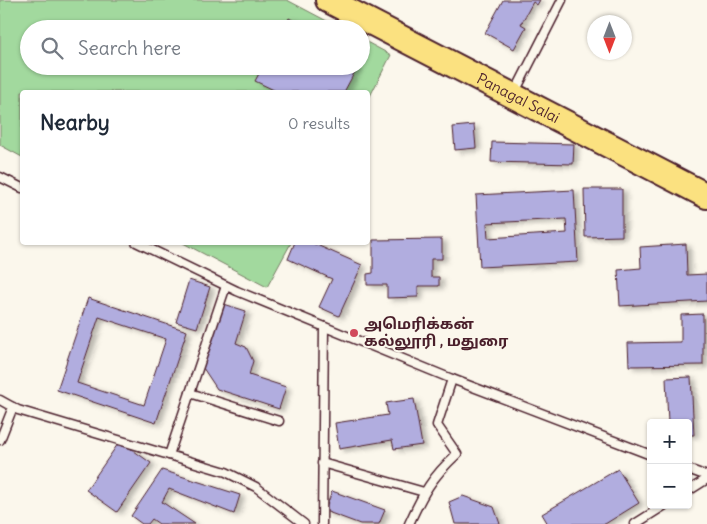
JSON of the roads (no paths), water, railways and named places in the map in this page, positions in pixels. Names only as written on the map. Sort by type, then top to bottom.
[{"type":"main road","name":"Panagal Salai","points":[[328,0],[367,20]]},
{"type":"main road","name":"Panagal Salai","points":[[370,22],[707,196]]},
{"type":"lane","points":[[513,95],[562,0]]},
{"type":"lane","points":[[0,177],[20,187]]},
{"type":"lane","points":[[142,245],[226,286],[324,327],[452,379],[647,453]]},
{"type":"lane","points":[[169,455],[226,286]]},
{"type":"lane","points":[[322,524],[324,327]]},
{"type":"lane","points":[[409,524],[424,492],[438,472],[457,454],[437,425],[452,379]]},
{"type":"lane","points":[[190,393],[279,421]]},
{"type":"lane","points":[[0,400],[18,410],[226,472],[256,487],[304,524]]},
{"type":"lane","points":[[0,440],[12,407]]},
{"type":"lane","points":[[322,463],[424,492]]},
{"type":"lane","points":[[692,471],[707,478]]},
{"type":"lane","points":[[692,488],[707,478]]},
{"type":"lane","points":[[635,524],[659,509]]},
{"type":"place","name":"அமெரிக்கன் கல்லூரி , மதுரை","points":[[354,333]]}]
